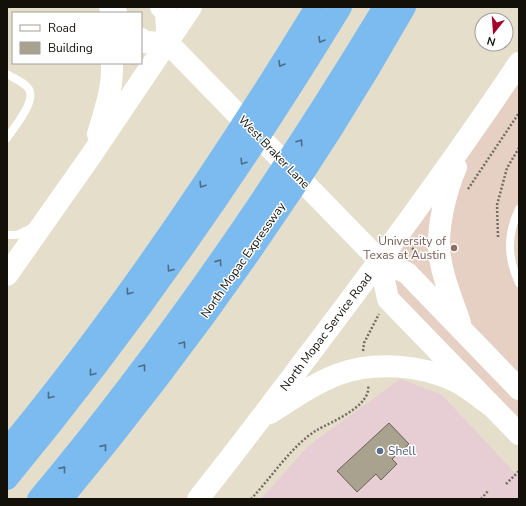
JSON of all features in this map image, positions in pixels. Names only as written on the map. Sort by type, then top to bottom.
[{"type":"highway","points":[[7,450],[81,357],[132,288],[266,88],[316,7]]},
{"type":"highway","points":[[7,478],[93,372],[146,302],[220,198],[300,74],[341,7]]},
{"type":"highway","points":[[38,499],[119,398],[225,254],[322,109],[395,12],[410,7]]},
{"type":"highway","name":"North Mopac Expressway","points":[[62,499],[198,325],[261,235],[328,134],[395,12]]},
{"type":"main road","points":[[161,7],[166,12],[168,43]]},
{"type":"main road","points":[[7,275],[47,220],[191,7]]},
{"type":"main road","points":[[142,40],[144,42],[168,43]]},
{"type":"main road","name":"West Braker Lane","points":[[168,43],[359,240],[380,260],[407,273],[519,389]]},
{"type":"main road","name":"North Mopac Service Road","points":[[198,499],[380,260],[466,143],[519,63]]},
{"type":"main road","points":[[90,157],[107,105],[113,76],[112,64]]},
{"type":"main road","points":[[461,328],[443,274],[439,248],[440,231],[448,184],[466,143]]},
{"type":"main road","points":[[380,260],[388,299],[519,434]]},
{"type":"main road","points":[[259,420],[310,388],[339,374],[365,368],[399,366],[428,371],[456,381],[490,405]]},
{"type":"lane","points":[[7,74],[28,88],[31,96],[30,104],[7,138]]},
{"type":"lane","points":[[519,209],[512,223],[509,252],[519,282]]},
{"type":"lane","points":[[7,235],[17,235],[47,220]]},
{"type":"path","points":[[465,195],[519,113]]},
{"type":"path","points":[[412,248],[420,255]]},
{"type":"path","points":[[363,354],[364,343],[381,309]]},
{"type":"path","points":[[251,499],[304,439],[354,409],[365,399],[368,389],[367,379]]},
{"type":"path","points":[[506,484],[519,471]]},
{"type":"path","points":[[481,499],[488,491]]},
{"type":"shaded area","name":"University of Texas at Austin","points":[[519,63],[519,434],[388,299],[380,261]]},
{"type":"shaded area","points":[[400,379],[442,395],[519,477],[519,499],[261,499],[307,447]]},
{"type":"building","name":"Shell","points":[[389,423],[409,444],[392,459],[397,464],[381,480],[376,474],[357,492],[337,471]]},
{"type":"place","name":"University of Texas at Austin","points":[[454,248]]},
{"type":"place","name":"Shell","points":[[380,451]]}]
